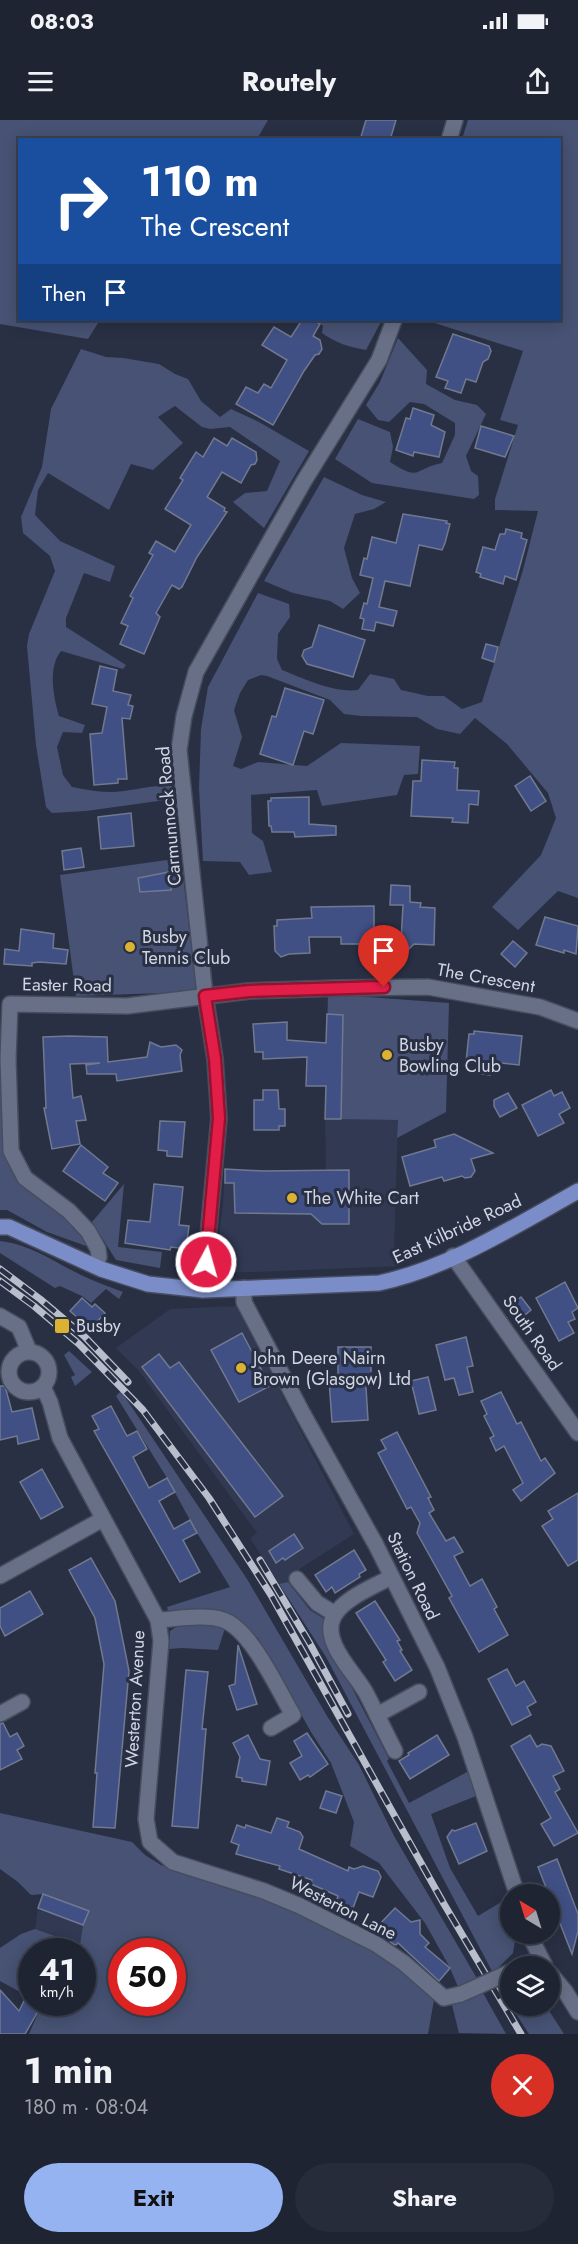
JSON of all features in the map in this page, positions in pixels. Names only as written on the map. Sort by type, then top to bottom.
[{"type":"main road","name":"East Kilbride Road","points":[[0,1227],[9,1227],[95,1266],[148,1284],[203,1290],[379,1283],[402,1278],[453,1257],[578,1191]]},
{"type":"street","points":[[450,138],[455,120]]},
{"type":"street","name":"Carmunnock Road","points":[[203,1290],[219,1118],[215,1059],[205,996],[179,750],[184,716],[196,672],[304,481],[379,360],[394,321]]},
{"type":"street","name":"The Crescent","points":[[205,996],[306,989],[428,987],[540,1007],[578,1020]]},
{"type":"street","name":"Easter Road","points":[[95,1266],[99,1257],[98,1249],[88,1231],[69,1210],[25,1178],[11,1151],[8,1059],[10,1004],[127,1006],[205,996]]},
{"type":"street","name":"South Road","points":[[453,1257],[578,1433]]},
{"type":"street","name":"Station Road","points":[[244,1288],[244,1302],[376,1545],[437,1667],[483,1790],[514,1884]]},
{"type":"street","points":[[0,1316],[19,1327],[29,1351]]},
{"type":"street","points":[[29,1351],[44,1357],[48,1364],[48,1380],[43,1387],[25,1392],[5,1382],[9,1367],[16,1356],[29,1351]]},
{"type":"street","name":"Westerton Avenue","points":[[43,1387],[50,1402],[60,1438],[158,1620],[161,1641],[146,1819],[150,1842]]},
{"type":"street","points":[[0,1576],[103,1519]]},
{"type":"street","points":[[391,1577],[349,1601],[335,1614],[330,1625],[337,1650],[365,1691],[395,1751]]},
{"type":"street","points":[[297,1579],[317,1603],[335,1614]]},
{"type":"street","points":[[158,1620],[211,1618],[224,1620],[236,1627],[262,1658],[293,1715],[271,1728]]},
{"type":"street","points":[[377,1715],[418,1692]]},
{"type":"street","points":[[0,1713],[22,1702]]},
{"type":"street","name":"Westerton Lane","points":[[150,1842],[173,1862],[264,1891],[300,1906],[376,1944],[404,1963],[444,1998],[461,1994],[500,1976]]},
{"type":"street","points":[[565,1991],[578,1982]]},
{"type":"street","points":[[560,1985],[578,2013]]},
{"type":"shaded area","points":[[0,120],[268,120],[258,138],[18,138],[18,321],[99,321],[88,339],[0,324]]},
{"type":"shaded area","points":[[468,120],[578,120],[578,898],[558,891],[518,930],[492,907],[541,855],[556,818],[548,793],[507,744],[475,718],[460,734],[437,729],[417,717],[344,714],[330,700],[267,676],[261,675],[248,680],[234,710],[242,737],[233,766],[241,769],[258,762],[307,766],[341,743],[420,746],[418,774],[404,775],[397,795],[322,806],[317,790],[251,795],[252,833],[263,841],[272,872],[249,875],[240,862],[203,861],[199,788],[201,729],[208,687],[258,593],[289,604],[290,617],[278,634],[277,659],[282,670],[319,684],[348,690],[358,690],[370,674],[394,679],[401,690],[428,696],[444,696],[462,709],[482,702],[523,570],[538,511],[495,510],[495,499],[518,425],[500,420],[523,351],[428,321],[561,321],[561,138],[462,138]]},
{"type":"shaded area","points":[[318,321],[381,321],[366,350],[343,344],[327,336],[322,333],[323,326]]},
{"type":"shaded area","points":[[398,338],[427,370],[426,384],[455,400],[477,405],[486,414],[466,456],[471,471],[478,476],[479,495],[474,499],[372,483],[335,459],[358,419],[390,432],[393,447],[390,462],[400,468],[412,473],[442,463],[455,435],[455,423],[424,404],[410,402],[389,422],[378,420],[366,405],[380,382]]},
{"type":"shaded area","points":[[81,349],[106,357],[159,364],[188,379],[201,401],[220,417],[231,409],[259,422],[309,451],[264,528],[233,502],[245,493],[267,491],[280,461],[230,427],[210,429],[202,427],[175,406],[158,417],[183,443],[153,470],[131,464],[109,510],[48,473],[38,490],[35,515],[60,541],[115,566],[110,582],[84,573],[66,618],[66,627],[126,665],[123,669],[61,651],[53,673],[59,716],[85,725],[82,733],[63,732],[57,747],[63,775],[72,787],[100,792],[172,786],[173,799],[86,811],[52,813],[46,807],[36,745],[27,646],[29,634],[55,571],[50,556],[23,533],[21,517],[42,467],[51,409]]},
{"type":"shaded area","points":[[324,477],[362,495],[386,502],[374,509],[355,514],[344,548],[352,578],[360,593],[343,609],[330,601],[293,593],[264,581]]},
{"type":"shaded area","name":"Busby Tennis Club","points":[[181,858],[196,989],[191,992],[76,996],[60,875]]},
{"type":"shaded area","name":"Busby Bowling Club","points":[[328,994],[449,1003],[446,1112],[397,1138],[398,1120],[325,1119]]},
{"type":"shaded area","points":[[0,1062],[4,1144],[7,1160],[20,1181],[79,1231],[89,1247],[47,1232],[7,1210],[0,1210]]},
{"type":"shaded area","points":[[325,1119],[398,1120],[394,1252],[401,1266],[231,1272],[222,1266],[218,1257],[225,1169],[326,1171]]},
{"type":"shaded area","points":[[124,1184],[118,1247],[162,1252],[160,1268],[116,1260],[92,1222]]},
{"type":"shaded area","points":[[0,1241],[31,1249],[84,1277],[123,1292],[119,1299],[106,1289],[91,1303],[82,1296],[60,1286],[55,1288],[0,1253]]},
{"type":"shaded area","points":[[236,1306],[354,1534],[301,1568],[288,1582],[279,1584],[250,1538],[257,1533],[139,1371],[116,1348],[170,1309]]},
{"type":"shaded area","points":[[69,1351],[92,1372],[75,1386],[71,1377],[75,1375],[64,1355]]},
{"type":"shaded area","points":[[121,1391],[247,1579],[327,1716],[359,1765],[394,1836],[479,1982],[459,1989],[425,1923],[379,1863],[350,1846],[354,1822],[331,1763],[258,1638],[235,1622],[169,1615],[167,1607],[230,1587],[116,1396]]},
{"type":"shaded area","points":[[288,1582],[310,1610],[323,1618],[323,1632],[389,1759],[387,1761],[409,1803],[469,1771],[476,1796],[431,1814],[450,1868],[478,1916],[500,1903],[500,1944],[514,1944],[510,1956],[500,1956],[500,1966],[493,1973],[326,1657],[279,1584]]},
{"type":"shaded area","points":[[181,1624],[212,1625],[225,1628],[218,1650],[169,1649],[170,1631]]},
{"type":"shaded area","points":[[0,1813],[132,1842],[145,1855],[161,1865],[281,1904],[387,1959],[434,2000],[428,2034],[29,2034],[37,2016],[96,2016],[96,1938],[81,1938],[88,1911],[43,1894],[31,1895],[0,1869]]},
{"type":"shaded area","points":[[43,1894],[89,1911],[83,1925],[82,1938],[61,1938],[35,1929]]},
{"type":"shaded area","points":[[35,1929],[60,1938],[18,1938],[18,1991],[0,1981],[0,1948],[21,1934]]},
{"type":"shaded area","points":[[483,1993],[506,2034],[459,2033],[452,2005]]},
{"type":"shaded area","points":[[517,2016],[552,2016],[564,2034],[529,2034]]},
{"type":"building","points":[[366,120],[396,120],[391,138],[361,138]]},
{"type":"building","points":[[301,321],[315,321],[320,324],[313,336],[320,340],[322,349],[304,371],[273,425],[236,404],[246,387],[258,393],[264,384],[271,388],[287,360],[262,345],[274,327],[291,337]]},
{"type":"building","points":[[453,334],[489,346],[491,351],[488,359],[483,362],[476,382],[466,379],[461,393],[445,388],[448,381],[436,377]]},
{"type":"building","points":[[413,408],[434,415],[431,425],[445,432],[439,457],[414,452],[413,456],[396,450],[406,418],[410,419]]},
{"type":"building","points":[[481,426],[514,436],[505,457],[475,448]]},
{"type":"building","points":[[214,438],[227,446],[232,438],[256,452],[257,460],[251,465],[241,483],[222,472],[207,497],[225,508],[224,511],[227,512],[197,557],[182,587],[179,589],[172,585],[156,613],[160,617],[144,654],[120,644],[128,626],[121,623],[133,598],[130,596],[153,555],[149,553],[156,541],[175,552],[191,525],[165,509],[183,480],[180,478],[196,452],[203,457]]},
{"type":"building","points":[[403,514],[447,521],[446,523],[450,524],[445,543],[442,550],[419,545],[410,586],[385,581],[379,607],[397,611],[393,626],[376,622],[374,631],[362,629],[364,619],[360,618],[364,603],[367,604],[373,578],[360,575],[364,558],[367,559],[372,537],[396,543]]},
{"type":"building","points":[[506,529],[522,533],[521,538],[527,540],[516,580],[505,576],[503,584],[480,577],[481,574],[476,572],[483,547],[495,550],[500,534],[505,534]]},
{"type":"building","points":[[319,625],[365,640],[353,677],[307,664],[302,656],[304,650],[312,647]]},
{"type":"building","points":[[486,644],[498,647],[494,662],[482,658]]},
{"type":"building","points":[[100,666],[117,670],[113,691],[131,695],[128,705],[133,706],[130,719],[122,718],[127,779],[118,779],[118,783],[94,785],[90,734],[102,733],[107,707],[92,704]]},
{"type":"building","points":[[285,688],[324,700],[313,734],[304,731],[293,765],[260,754],[272,716],[276,717]]},
{"type":"building","points":[[422,760],[455,762],[454,768],[458,768],[457,790],[479,791],[478,805],[469,804],[468,823],[452,822],[453,818],[411,816],[413,781],[421,781]]},
{"type":"building","points":[[530,776],[546,801],[531,811],[515,786]]},
{"type":"building","points":[[309,797],[309,824],[336,826],[336,835],[295,837],[294,832],[272,832],[269,826],[268,801],[271,801],[271,798]]},
{"type":"building","points":[[131,813],[134,846],[101,849],[98,817]]},
{"type":"building","points":[[81,848],[84,867],[64,870],[62,851]]},
{"type":"building","points":[[169,872],[171,890],[140,892],[138,878]]},
{"type":"building","points":[[391,885],[410,886],[410,902],[421,903],[420,907],[435,908],[434,945],[414,944],[409,949],[401,941],[403,905],[390,905]]},
{"type":"building","points":[[374,906],[374,940],[365,950],[360,944],[341,944],[341,937],[309,937],[310,953],[289,954],[281,957],[275,951],[274,926],[277,926],[277,920],[312,918],[311,907]]},
{"type":"building","points":[[545,917],[578,926],[576,954],[536,945]]},
{"type":"building","points":[[21,929],[54,934],[53,948],[68,950],[66,964],[39,962],[32,963],[32,966],[4,964],[5,949],[19,951]]},
{"type":"building","points":[[513,941],[527,953],[515,967],[501,954]]},
{"type":"building","points":[[327,1014],[343,1015],[341,1119],[325,1119],[326,1086],[306,1086],[307,1057],[263,1059],[263,1052],[255,1052],[253,1024],[287,1022],[287,1040],[326,1043]]},
{"type":"building","points":[[474,1031],[522,1036],[519,1065],[492,1062],[494,1065],[491,1064],[490,1075],[476,1073],[477,1063],[466,1062],[469,1034],[474,1034]]},
{"type":"building","points":[[43,1037],[107,1037],[108,1062],[147,1057],[150,1042],[161,1047],[176,1045],[182,1050],[180,1055],[182,1071],[117,1081],[116,1074],[87,1074],[86,1065],[100,1063],[70,1064],[73,1098],[81,1096],[86,1120],[76,1121],[80,1144],[52,1149],[44,1108],[46,1108]]},
{"type":"building","points":[[263,1090],[278,1090],[279,1109],[285,1109],[285,1126],[279,1126],[279,1130],[254,1130],[254,1100],[263,1100]]},
{"type":"building","points":[[551,1090],[554,1096],[562,1092],[570,1108],[559,1114],[564,1123],[538,1136],[522,1105]]},
{"type":"building","points":[[508,1093],[517,1108],[500,1117],[494,1106],[494,1100]]},
{"type":"building","points":[[160,1121],[185,1122],[182,1157],[167,1156],[167,1151],[158,1150]]},
{"type":"building","points":[[454,1134],[493,1153],[471,1159],[475,1171],[471,1177],[462,1176],[444,1181],[442,1177],[410,1186],[402,1157],[436,1147],[434,1140]]},
{"type":"building","points":[[81,1145],[108,1167],[103,1173],[118,1183],[105,1201],[63,1171]]},
{"type":"building","name":"The White Cart","points":[[225,1169],[349,1170],[349,1224],[322,1224],[311,1214],[235,1213],[234,1183],[225,1183]]},
{"type":"building","points":[[154,1184],[183,1187],[179,1225],[189,1226],[186,1249],[171,1247],[170,1250],[125,1243],[128,1220],[150,1222]]},
{"type":"building","points":[[565,1282],[578,1308],[572,1312],[575,1319],[568,1322],[574,1333],[559,1341],[536,1298]]},
{"type":"building","points":[[521,1297],[531,1310],[518,1321],[508,1307]]},
{"type":"building","points":[[82,1298],[92,1307],[95,1304],[105,1313],[89,1328],[70,1311]]},
{"type":"building","name":"John Deere Nairn Brown (Glasgow) Ltd","points":[[242,1333],[270,1386],[239,1402],[211,1350]]},
{"type":"building","points":[[466,1337],[473,1366],[467,1367],[473,1392],[459,1395],[454,1378],[445,1380],[436,1345]]},
{"type":"building","points":[[338,1347],[371,1347],[371,1387],[366,1387],[368,1420],[332,1422],[329,1380],[338,1380]]},
{"type":"building","points":[[159,1354],[170,1368],[179,1362],[283,1496],[255,1517],[142,1367]]},
{"type":"building","points":[[428,1377],[436,1410],[419,1414],[411,1381]]},
{"type":"building","points":[[0,1386],[5,1386],[12,1412],[32,1408],[39,1439],[18,1444],[17,1436],[0,1440]]},
{"type":"building","points":[[501,1392],[517,1424],[521,1422],[541,1461],[545,1458],[555,1473],[521,1501],[513,1490],[523,1483],[504,1446],[496,1451],[490,1438],[494,1436],[484,1416],[487,1414],[481,1401]]},
{"type":"building","points":[[111,1406],[127,1436],[137,1431],[147,1449],[133,1457],[149,1488],[167,1478],[175,1492],[159,1501],[174,1529],[190,1520],[197,1533],[183,1540],[200,1572],[180,1582],[94,1431],[99,1429],[92,1416]]},
{"type":"building","points":[[397,1432],[431,1497],[428,1498],[434,1510],[429,1513],[446,1541],[454,1537],[463,1552],[454,1556],[470,1586],[482,1579],[497,1607],[494,1609],[508,1635],[479,1652],[449,1598],[452,1596],[417,1533],[420,1523],[411,1507],[407,1509],[378,1453],[386,1449],[381,1440]]},
{"type":"building","points":[[42,1469],[63,1507],[41,1519],[20,1482]]},
{"type":"building","points":[[578,1493],[578,1560],[568,1566],[542,1526],[553,1519],[548,1511]]},
{"type":"building","points":[[294,1534],[303,1548],[276,1563],[269,1551]]},
{"type":"building","points":[[354,1550],[366,1570],[359,1574],[360,1577],[335,1593],[332,1587],[326,1592],[315,1575]]},
{"type":"building","points":[[91,1558],[115,1601],[129,1671],[115,1828],[93,1827],[104,1664],[95,1618],[69,1570]]},
{"type":"building","points":[[30,1591],[43,1614],[5,1636],[0,1626],[0,1608]]},
{"type":"building","points":[[375,1601],[400,1640],[397,1641],[402,1650],[400,1651],[412,1670],[395,1681],[383,1662],[386,1660],[356,1613]]},
{"type":"building","points":[[238,1645],[257,1704],[237,1710],[229,1686],[235,1684]]},
{"type":"building","points":[[507,1669],[516,1686],[524,1681],[536,1702],[527,1707],[531,1715],[512,1725],[488,1679]]},
{"type":"building","points":[[186,1670],[208,1672],[202,1729],[206,1729],[198,1828],[172,1826]]},
{"type":"building","points":[[3,1723],[10,1737],[17,1733],[24,1746],[17,1750],[22,1759],[0,1770],[0,1724]]},
{"type":"building","points":[[307,1733],[328,1764],[310,1777],[308,1775],[300,1780],[290,1763],[302,1756],[294,1741]]},
{"type":"building","points":[[248,1735],[260,1759],[270,1761],[266,1785],[242,1781],[242,1778],[236,1777],[240,1757],[233,1743]]},
{"type":"building","points":[[437,1735],[449,1755],[410,1779],[399,1761]]},
{"type":"building","points":[[530,1735],[537,1747],[542,1744],[551,1746],[564,1771],[553,1776],[560,1789],[555,1792],[578,1833],[554,1846],[541,1824],[551,1818],[511,1746]]},
{"type":"building","points":[[326,1791],[342,1796],[336,1813],[320,1808]]},
{"type":"building","points":[[277,1818],[289,1822],[287,1827],[300,1832],[303,1837],[299,1849],[348,1871],[349,1867],[354,1869],[363,1866],[378,1871],[381,1877],[373,1897],[359,1892],[353,1908],[336,1902],[338,1896],[311,1884],[312,1880],[279,1869],[280,1866],[236,1854],[239,1845],[231,1842],[237,1825],[245,1828],[246,1825],[271,1833]]},
{"type":"building","points":[[476,1823],[487,1851],[459,1864],[447,1837],[452,1830]]},
{"type":"building","points":[[557,1859],[578,1914],[578,1931],[572,1954],[560,1923],[560,1884],[545,1884],[538,1867]]},
{"type":"building","points":[[43,1894],[89,1911],[83,1925],[38,1908]]},
{"type":"building","points":[[395,1908],[411,1922],[420,1920],[420,1934],[429,1943],[425,1947],[450,1968],[439,1981],[398,1943],[393,1944],[376,1928]]},
{"type":"building","points":[[0,1990],[18,2010],[18,2016],[35,2016],[25,2034],[0,2034]]},
{"type":"railway","points":[[0,1269],[84,1336],[128,1382]]},
{"type":"railway","points":[[0,1281],[79,1344],[143,1410],[209,1498],[271,1595],[444,1904],[521,2034]]},
{"type":"railway","points":[[260,1560],[309,1642],[348,1714]]},
{"type":"place","name":"Busby Tennis Club","points":[[130,947]]},
{"type":"place","name":"Busby Bowling Club","points":[[387,1055]]},
{"type":"place","name":"The White Cart","points":[[292,1198]]},
{"type":"place","name":"Busby","points":[[62,1326]]},
{"type":"place","name":"John Deere Nairn Brown (Glasgow) Ltd","points":[[241,1368]]},
{"type":"route","points":[[206,1262],[219,1118],[215,1059],[205,996],[249,991],[384,987]]}]
